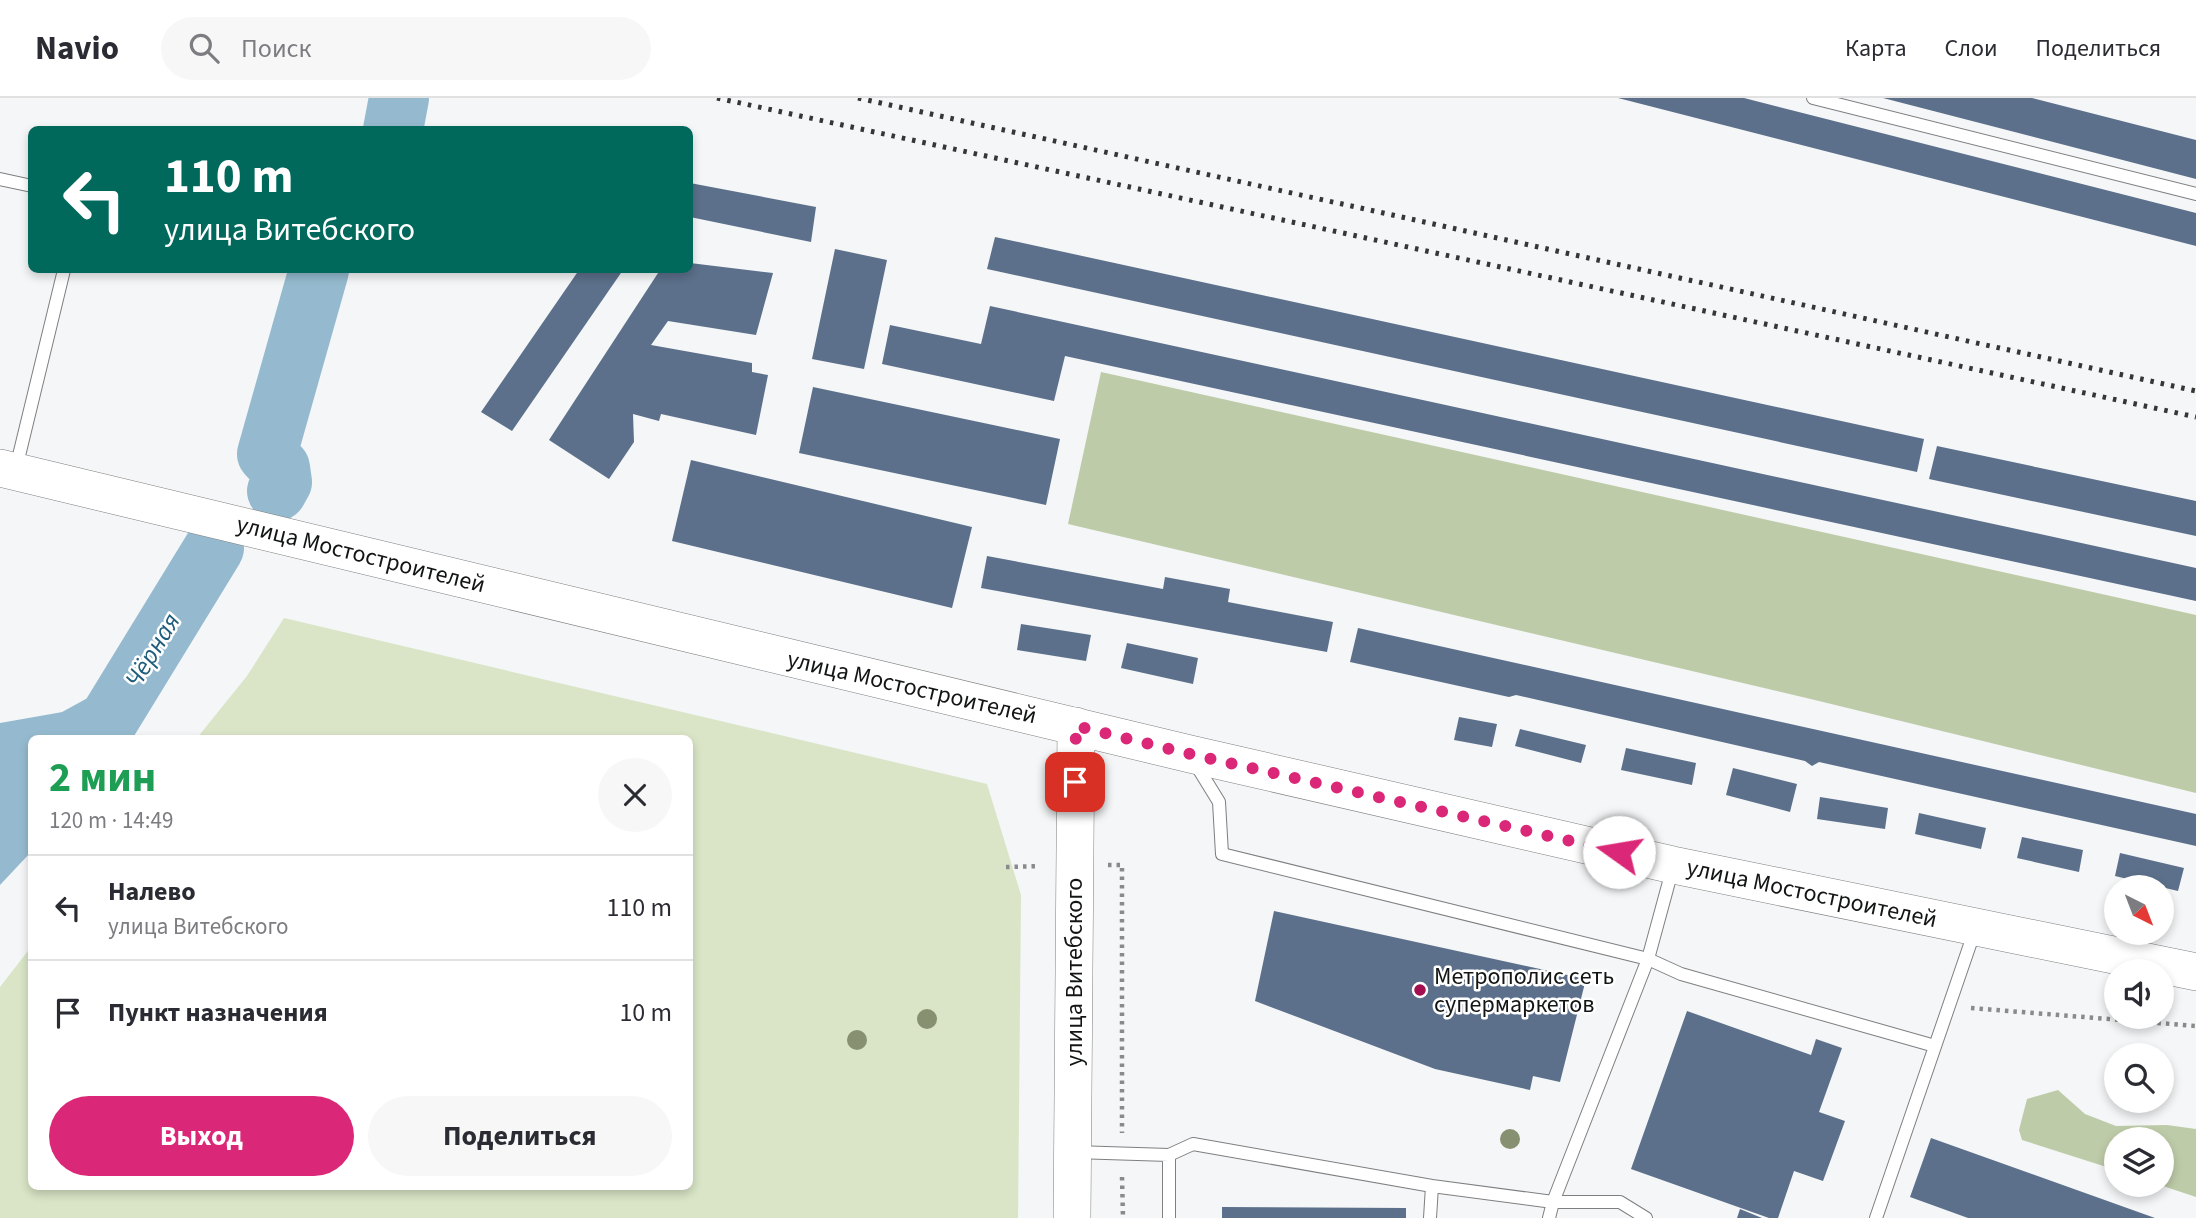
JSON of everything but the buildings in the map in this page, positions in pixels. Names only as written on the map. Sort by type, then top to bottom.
[{"type":"main road","name":"улица Мостостроителей","points":[[8,470],[1190,754],[1673,865],[2196,972]]},
{"type":"main road","name":"улица Витебского","points":[[1072,1218],[1076,726]]},
{"type":"lane","points":[[1813,98],[2196,194]]},
{"type":"lane","points":[[0,179],[28,185]]},
{"type":"lane","points":[[8,470],[63,273]]},
{"type":"lane","points":[[1190,754],[1219,802],[1222,854],[1648,959],[1681,974],[1935,1046]]},
{"type":"lane","points":[[1549,1218],[1648,959],[1673,865]]},
{"type":"lane","points":[[1876,1218],[1976,927]]},
{"type":"lane","points":[[1073,1152],[1169,1155],[1193,1144],[1432,1186],[1553,1202],[1620,1202],[1646,1218]]},
{"type":"lane","points":[[1169,1155],[1169,1218]]},
{"type":"lane","points":[[1430,1218],[1432,1186]]},
{"type":"path","points":[[1122,865],[1123,1218]]},
{"type":"path","points":[[1949,1006],[2196,1026]]},
{"type":"green space","points":[[1101,372],[2196,615],[2196,793],[1068,524]]},
{"type":"green space","points":[[284,618],[987,784],[1021,895],[1018,1218],[0,1218],[0,987],[28,951],[28,1190],[693,1190],[693,735],[199,735],[247,676]]},
{"type":"green space","points":[[2058,1090],[2085,1114],[2116,1126],[2167,1125],[2196,1129],[2196,1197],[2174,1190],[2174,1127],[2104,1127],[2104,1166],[2022,1140],[2019,1130],[2027,1099]]},
{"type":"water","points":[[91,707],[103,735],[28,735],[28,855],[0,885],[0,723]]},
{"type":"waterway","name":"Чёрная","points":[[394,126],[399,98]]},
{"type":"waterway","name":"Чёрная","points":[[277,491],[282,482],[280,468],[267,454],[318,273]]},
{"type":"waterway","name":"Чёрная","points":[[82,735],[108,721],[214,548]]},
{"type":"railway","points":[[717,98],[2196,417]]},
{"type":"railway","points":[[858,98],[2196,391]]},
{"type":"place","name":"Метрополис cеть супермаркетов","points":[[1420,990]]},
{"type":"route","points":[[1075,782],[1076,726],[1619,852]]}]
